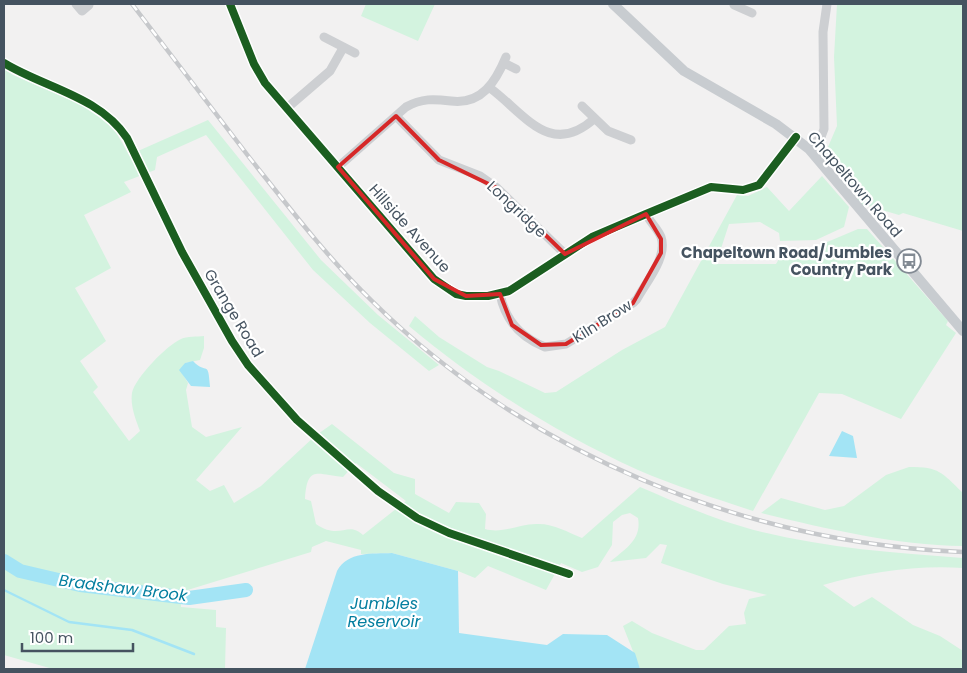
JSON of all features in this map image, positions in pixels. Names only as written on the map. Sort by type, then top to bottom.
[{"type":"main road","name":"Chapeltown Road","points":[[616,5],[684,71],[796,137],[809,149],[963,331]]},
{"type":"street","points":[[76,4],[82,11],[89,5]]},
{"type":"street","name":"Hillside Avenue","points":[[230,4],[260,75],[441,284],[466,296],[500,294],[516,287],[592,237],[712,187],[743,190],[759,185],[796,137]]},
{"type":"street","points":[[809,149],[821,138],[824,129],[823,32],[827,4]]},
{"type":"street","points":[[734,5],[748,9]]},
{"type":"street","points":[[324,37],[355,54]]},
{"type":"street","points":[[287,108],[330,71],[343,48]]},
{"type":"street","points":[[338,167],[406,107],[423,100],[461,101],[475,97],[490,88],[505,60],[516,69]]},
{"type":"street","name":"Grange Road","points":[[4,62],[28,76],[97,108],[117,124],[127,138],[188,263],[232,341],[248,365],[315,436],[378,491],[417,518],[449,533],[569,574]]},
{"type":"street","points":[[490,88],[539,129],[552,135],[577,132],[594,119]]},
{"type":"street","points":[[582,106],[608,132],[631,140]]},
{"type":"street","name":"Longridge","points":[[396,116],[439,160],[480,176],[497,188],[565,254]]},
{"type":"street","name":"Kiln Brow","points":[[500,294],[504,310],[516,329],[545,347],[566,344],[633,304],[637,299],[659,260],[662,246],[658,232],[646,214]]},
{"type":"highlighted area","points":[[396,116],[439,160],[497,188],[565,254],[646,214],[661,239],[661,253],[633,303],[566,344],[541,345],[512,325],[500,294],[466,296],[434,279],[338,167]]},
{"type":"green space","points":[[366,4],[435,4],[418,41],[361,16]]},
{"type":"green space","points":[[837,4],[963,4],[963,231],[903,213],[899,215],[865,205],[862,207],[828,147],[837,126],[834,57]]},
{"type":"green space","points":[[4,69],[13,75],[86,107],[112,125],[129,155],[208,120],[321,260],[378,315],[439,365],[429,371],[370,323],[313,270],[206,135],[157,157],[155,170],[124,182],[131,192],[84,215],[111,268],[75,288],[106,341],[80,361],[98,387],[93,392],[129,441],[140,431],[132,403],[132,393],[139,379],[152,363],[175,342],[186,337],[204,336],[204,348],[200,360],[185,363],[182,373],[188,383],[186,390],[192,427],[206,437],[242,427],[196,480],[210,491],[224,485],[234,503],[261,486],[315,436],[332,424],[394,473],[415,479],[415,494],[449,513],[456,502],[479,503],[486,514],[485,529],[505,530],[530,524],[542,524],[560,528],[582,538],[640,487],[731,523],[787,538],[862,549],[963,558],[963,568],[945,567],[893,570],[823,585],[854,607],[872,597],[913,625],[940,636],[963,651],[963,669],[640,669],[623,626],[632,621],[652,633],[696,650],[704,650],[729,626],[746,624],[744,613],[749,599],[767,595],[723,584],[661,563],[667,545],[660,544],[646,558],[610,562],[627,548],[635,538],[639,526],[638,518],[630,513],[622,515],[613,522],[612,545],[598,567],[582,572],[561,563],[546,590],[488,566],[475,578],[458,571],[392,553],[361,554],[361,550],[326,541],[312,547],[311,552],[181,592],[181,607],[216,610],[216,627],[226,628],[225,669],[53,669],[4,655]],"holes":[[[356,463],[406,501],[363,535],[352,529],[332,531],[316,524],[311,501],[305,499],[306,488],[311,476],[321,474],[343,477]]]},
{"type":"green space","points":[[822,176],[849,207],[844,227],[816,240],[780,241],[779,233],[760,222],[729,224],[716,264],[776,264],[780,257],[780,250],[784,248],[813,248],[858,229],[867,229],[948,321],[946,325],[956,333],[901,419],[842,394],[819,393],[753,511],[652,476],[577,440],[519,406],[462,368],[409,326],[415,316],[439,337],[487,367],[545,393],[556,392],[622,350],[665,327],[737,195],[748,196],[767,187],[789,211]]},
{"type":"green space","points":[[909,467],[927,468],[939,472],[963,493],[963,546],[912,543],[887,539],[761,513],[781,498],[825,510],[844,506],[886,475]]},
{"type":"water","points":[[193,361],[207,370],[210,387],[191,386],[179,370],[185,363]]},
{"type":"water","points":[[842,431],[853,436],[857,458],[829,456]]},
{"type":"water","name":"Jumbles Reservoir","points":[[392,553],[458,571],[459,633],[547,645],[563,634],[607,635],[635,653],[640,669],[305,669],[337,571],[347,560],[354,557]]},
{"type":"waterway","name":"Bradshaw Brook","points":[[4,561],[20,571],[80,585],[189,598],[246,590]]},
{"type":"waterway","points":[[4,590],[69,622],[132,630],[194,654]]},
{"type":"railway","points":[[132,4],[249,157],[338,266],[371,300],[432,355],[498,403],[569,445],[644,480],[721,509],[801,530],[882,545],[963,552]]},
{"type":"cycle path","points":[[230,4],[254,64],[265,83],[434,279],[456,294],[488,296],[509,291],[592,237],[646,214],[711,187],[743,190],[759,185],[796,137]]},
{"type":"cycle path","points":[[4,63],[87,102],[102,112],[127,138],[182,252],[232,341],[248,365],[297,420],[378,491],[417,518],[449,533],[569,574]]},
{"type":"place","name":"Chapeltown Road/Jumbles Country Park","points":[[909,261]]}]
